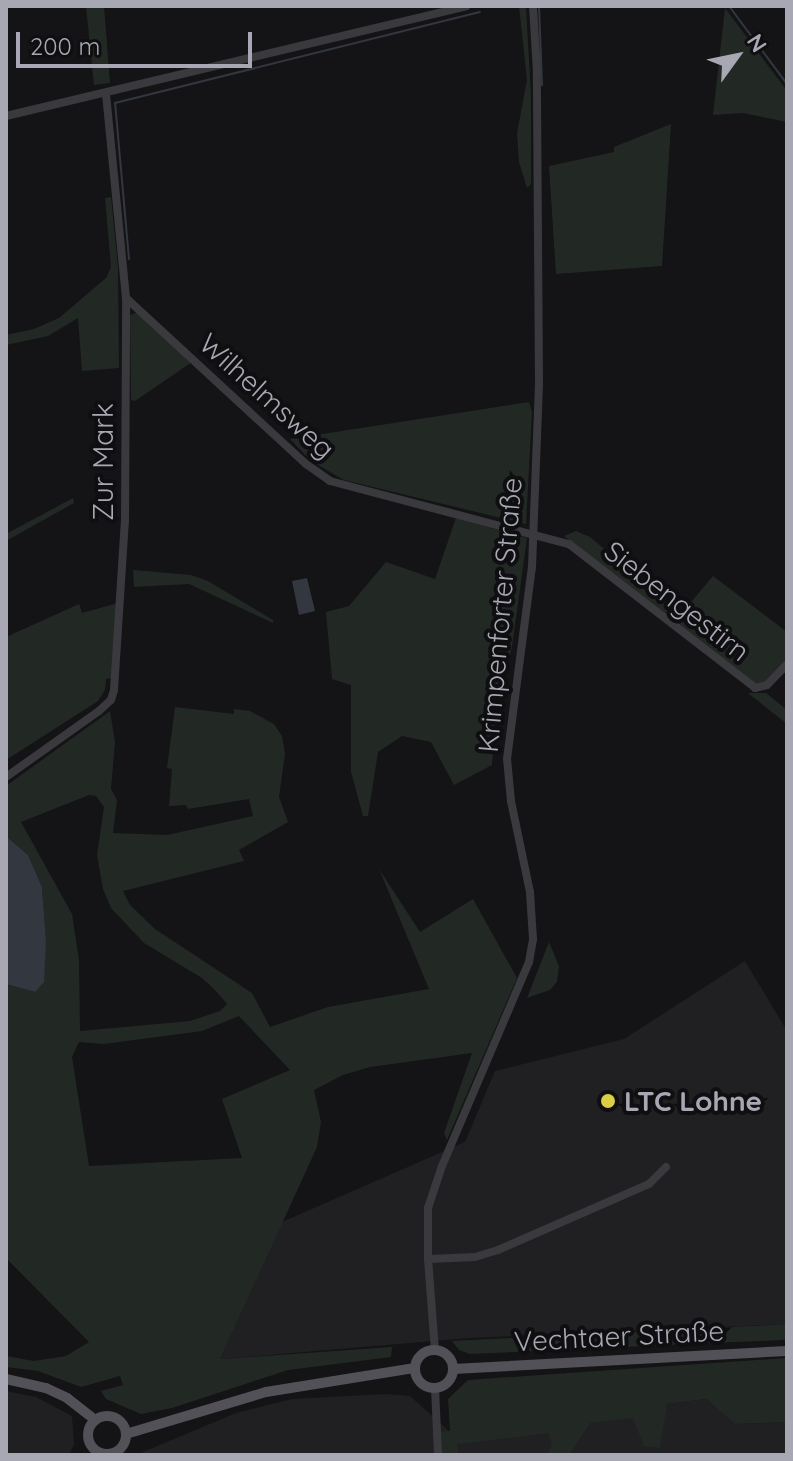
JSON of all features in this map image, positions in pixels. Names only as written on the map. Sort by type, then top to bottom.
[{"type":"main road","points":[[435,1350],[448,1356],[453,1369],[448,1382],[435,1388],[421,1382],[415,1368],[421,1355],[435,1350]]},
{"type":"main road","name":"Vechtaer Straße","points":[[453,1369],[787,1351]]},
{"type":"main road","points":[[126,1434],[266,1392],[415,1368]]},
{"type":"main road","points":[[6,1379],[46,1388],[67,1398],[95,1420],[112,1417],[122,1423],[126,1434],[123,1445],[115,1453],[104,1455],[91,1452],[87,1435],[95,1420]]},
{"type":"street","points":[[6,116],[466,6]]},
{"type":"street","name":"Krimpenforter Straße","points":[[435,1350],[427,1222],[433,1193],[529,962],[533,939],[530,892],[511,801],[507,759],[534,533],[541,287],[533,6]]},
{"type":"street","name":"Zur Mark","points":[[6,777],[106,706],[114,690],[125,549],[126,298],[106,94]]},
{"type":"street","name":"Wilhelmsweg","points":[[126,298],[320,475],[340,484],[534,533]]},
{"type":"street","name":"Siebengestirn","points":[[534,533],[569,544],[746,684],[755,688],[767,685],[787,664]]},
{"type":"street","points":[[428,1259],[475,1257],[498,1250],[649,1184],[666,1167]]},
{"type":"street","points":[[435,1388],[438,1455]]},
{"type":"shaded area","points":[[86,6],[104,6],[110,83],[94,85]]},
{"type":"shaded area","points":[[519,6],[526,7],[531,96],[531,184],[527,188],[519,162],[517,133],[527,80]]},
{"type":"shaded area","points":[[725,8],[787,91],[787,122],[743,113],[713,115]]},
{"type":"shaded area","points":[[671,124],[662,266],[556,274],[549,166],[614,152],[614,147]]},
{"type":"shaded area","points":[[111,197],[118,267],[119,368],[82,371],[78,318],[48,336],[6,345],[6,335],[34,329],[59,318],[106,278],[111,267],[105,198]]},
{"type":"shaded area","points":[[138,312],[192,362],[135,401],[131,400],[130,315]]},
{"type":"shaded area","points":[[529,402],[532,412],[526,524],[344,480],[311,461],[290,439]]},
{"type":"shaded area","points":[[73,498],[74,503],[6,541],[6,534]]},
{"type":"shaded area","points":[[456,518],[527,538],[512,647],[496,707],[492,765],[454,785],[431,742],[402,736],[378,752],[368,816],[363,816],[351,772],[351,685],[332,679],[326,612],[349,606],[386,562],[435,579]]},
{"type":"shaded area","points":[[576,531],[590,537],[681,614],[713,576],[787,632],[787,658],[766,683],[756,685],[564,536]]},
{"type":"shaded area","points":[[133,570],[191,575],[208,581],[273,620],[273,623],[189,584],[134,587]]},
{"type":"shaded area","points":[[307,578],[315,611],[299,615],[292,581]]},
{"type":"shaded area","points":[[118,603],[112,678],[106,679],[105,690],[98,701],[6,760],[6,637],[79,604],[82,613]]},
{"type":"shaded area","points":[[748,693],[766,693],[787,710],[787,724]]},
{"type":"shaded area","points":[[175,707],[234,714],[234,709],[250,711],[274,724],[282,736],[285,754],[279,797],[288,822],[239,850],[244,861],[123,891],[130,905],[155,929],[252,993],[270,1027],[328,1007],[429,989],[379,869],[420,932],[473,899],[517,978],[447,1140],[444,1133],[472,1053],[370,1067],[343,1075],[314,1090],[321,1122],[317,1147],[220,1359],[392,1347],[391,1357],[288,1370],[172,1408],[141,1414],[106,1399],[101,1391],[123,1385],[120,1376],[81,1387],[38,1371],[6,1367],[6,1356],[34,1361],[66,1356],[89,1342],[6,1258],[6,984],[35,992],[46,940],[42,887],[28,855],[6,836],[6,786],[110,711],[115,742],[111,789],[117,800],[113,833],[167,835],[253,816],[249,799],[188,809],[186,805],[169,806],[172,769],[167,768]],"holes":[[[89,795],[96,796],[104,807],[97,855],[103,889],[111,908],[144,943],[202,978],[215,990],[227,1004],[220,1011],[190,1021],[80,1031],[79,960],[72,914],[21,822]],[[239,1016],[290,1070],[222,1099],[242,1158],[89,1166],[72,1057],[79,1042],[104,1044],[202,1031]]]},
{"type":"shaded area","points":[[6,836],[28,855],[42,887],[46,940],[44,982],[35,992],[6,984]]},
{"type":"shaded area","points":[[549,942],[559,966],[557,982],[550,990],[527,998]]},
{"type":"shaded area","points":[[745,961],[787,1031],[787,1324],[469,1338],[220,1359],[282,1222],[465,1142],[495,1071],[624,1039]]},
{"type":"shaded area","points":[[787,1324],[787,1339],[782,1340],[470,1354],[459,1350],[452,1341]]},
{"type":"shaded area","points":[[787,1358],[787,1422],[735,1424],[706,1399],[667,1404],[660,1448],[644,1446],[633,1418],[590,1423],[569,1455],[546,1455],[552,1446],[549,1433],[457,1444],[458,1455],[442,1455],[441,1432],[450,1431],[448,1399],[468,1380]]},
{"type":"shaded area","points":[[6,1391],[36,1397],[72,1416],[74,1444],[69,1455],[6,1455]]},
{"type":"shaded area","points":[[386,1394],[410,1396],[450,1432],[706,1399],[735,1424],[787,1422],[787,1455],[136,1455],[236,1413],[292,1399]]},
{"type":"waterway","points":[[539,6],[542,85]]},
{"type":"waterway","points":[[729,6],[787,84]]},
{"type":"waterway","points":[[129,259],[115,103],[480,12]]},
{"type":"place","name":"LTC Lohne","points":[[608,1101]]}]
